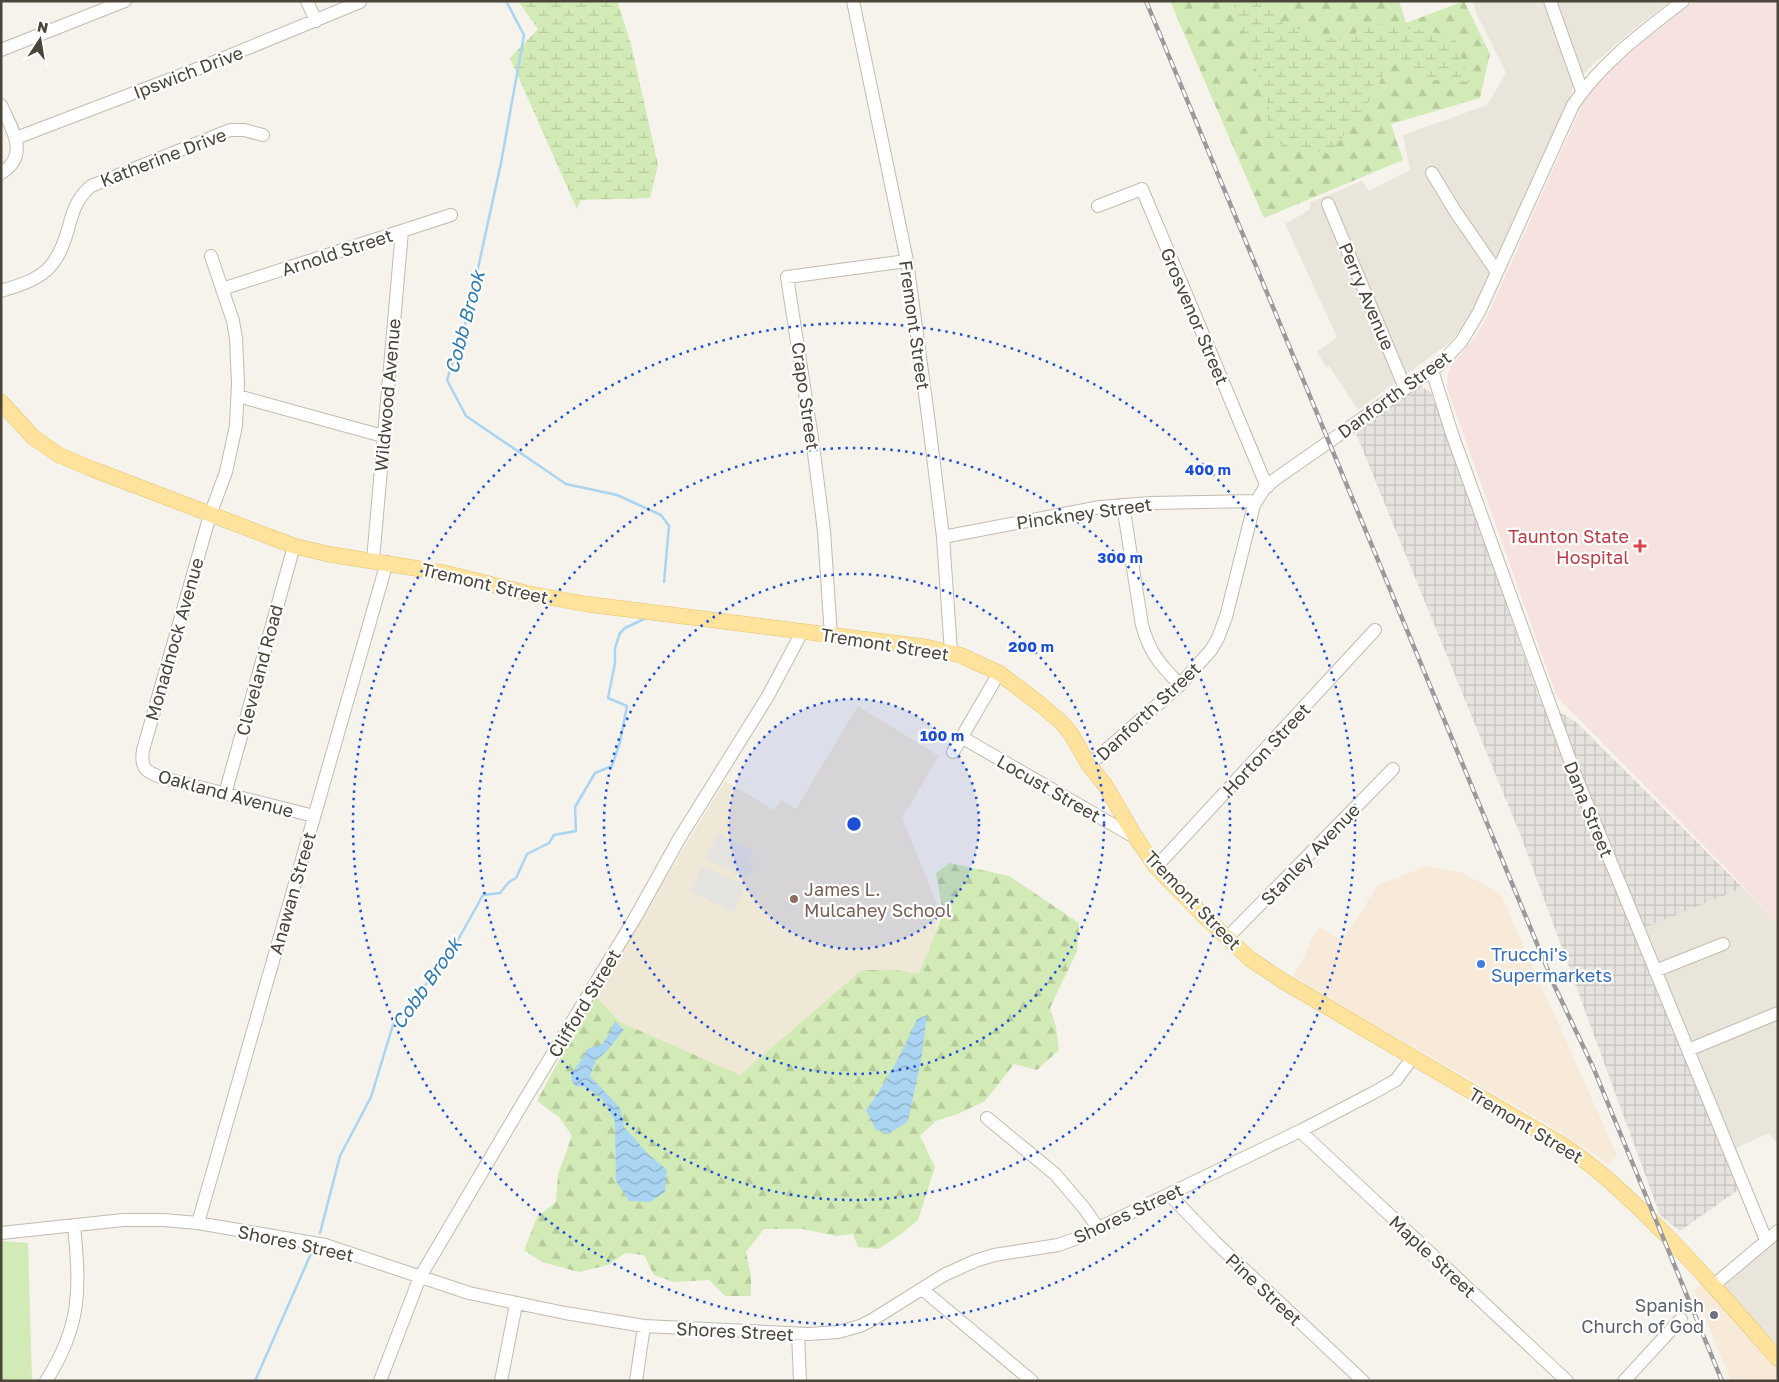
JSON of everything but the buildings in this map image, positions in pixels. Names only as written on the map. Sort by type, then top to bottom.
[{"type":"main road","name":"Tremont Street","points":[[1,402],[27,432],[52,451],[76,463],[294,546],[328,554],[445,573],[526,593],[586,604],[926,647],[951,652],[999,674],[1040,704],[1072,734],[1089,765],[1105,785],[1136,838],[1156,867],[1227,938],[1250,958],[1283,981],[1564,1146],[1592,1165],[1618,1186],[1714,1285],[1778,1359]]},
{"type":"street","points":[[1,50],[125,1]]},
{"type":"street","points":[[307,1],[316,21]]},
{"type":"street","name":"Fremont Street","points":[[852,1],[907,261],[943,536],[951,652]]},
{"type":"street","points":[[1550,1],[1582,90]]},
{"type":"street","name":"Danforth Street","points":[[1089,765],[1180,685],[1206,656],[1221,631],[1249,521],[1256,501],[1266,487],[1432,370],[1461,342],[1479,312],[1565,119],[1582,90],[1608,61],[1683,1]]},
{"type":"street","name":"Ipswich Drive","points":[[16,138],[360,2]]},
{"type":"street","points":[[1,105],[16,138],[18,149],[10,166],[1,173]]},
{"type":"street","name":"Katherine Drive","points":[[1,291],[36,279],[53,264],[61,250],[78,200],[91,186],[230,130],[244,130],[263,135]]},
{"type":"street","points":[[1432,173],[1455,211],[1497,272]]},
{"type":"street","name":"Grosvenor Street","points":[[1098,206],[1142,189],[1266,487]]},
{"type":"street","name":"Perry Avenue","points":[[1328,204],[1405,388]]},
{"type":"street","name":"Arnold Street","points":[[222,288],[451,214]]},
{"type":"street","name":"Wildwood Avenue","points":[[380,561],[383,436],[402,231]]},
{"type":"street","name":"Monadnock Avenue","points":[[142,765],[143,750],[210,515],[226,472],[237,420],[238,396],[235,333],[211,256]]},
{"type":"street","name":"Crapo Street","points":[[831,636],[824,531],[810,420],[787,277],[907,261]]},
{"type":"street","name":"Dana Street","points":[[1432,370],[1452,434],[1576,777],[1766,1240]]},
{"type":"street","points":[[238,396],[383,436]]},
{"type":"street","name":"Pinckney Street","points":[[943,536],[1070,512],[1122,505],[1256,501]]},
{"type":"street","points":[[1122,505],[1142,625],[1146,638],[1156,660],[1180,685]]},
{"type":"street","name":"Cleveland Road","points":[[225,794],[294,546]]},
{"type":"street","name":"Anawan Street","points":[[198,1223],[314,816],[380,561]]},
{"type":"street","name":"Horton Street","points":[[1156,867],[1375,630]]},
{"type":"street","name":"Clifford Street","points":[[380,1381],[420,1278],[635,918],[684,832],[768,696],[802,632]]},
{"type":"street","points":[[953,752],[999,674]]},
{"type":"street","name":"Locust Street","points":[[962,738],[1136,838]]},
{"type":"street","name":"Oakland Avenue","points":[[142,765],[150,773],[163,778],[314,816]]},
{"type":"street","name":"Stanley Avenue","points":[[1227,938],[1393,769]]},
{"type":"street","points":[[1655,972],[1723,944]]},
{"type":"street","points":[[1688,1050],[1778,1013]]},
{"type":"street","name":"Shores Street","points":[[1,1233],[144,1220],[198,1223],[325,1245],[420,1278],[469,1293],[516,1304],[644,1326],[798,1334],[838,1332],[854,1328],[872,1320],[951,1272],[981,1259],[1058,1245],[1078,1238],[1300,1131],[1396,1080],[1413,1058]]},
{"type":"street","points":[[987,1118],[1056,1174],[1098,1228]]},
{"type":"street","name":"Maple Street","points":[[1300,1131],[1566,1381]]},
{"type":"street","name":"Pine Street","points":[[1169,1194],[1215,1242],[1362,1381]]},
{"type":"street","points":[[46,1381],[63,1351],[76,1308],[78,1271],[74,1225]]},
{"type":"street","points":[[1714,1285],[1778,1231]]},
{"type":"street","points":[[922,1289],[1032,1381]]},
{"type":"street","points":[[501,1381],[516,1304]]},
{"type":"street","points":[[1624,1381],[1681,1319]]},
{"type":"street","points":[[636,1381],[644,1326]]},
{"type":"street","points":[[798,1334],[800,1381]]},
{"type":"shaded area","points":[[1473,1],[1670,1],[1636,27],[1589,68],[1574,85],[1566,108],[1491,272],[1467,321],[1452,341],[1358,410],[1329,366],[1326,367],[1317,352],[1337,337],[1285,224],[1309,210],[1311,202],[1362,181],[1369,191],[1410,170],[1403,135],[1487,105],[1506,73],[1476,13]]},
{"type":"shaded area","name":"Taunton State Hospital","points":[[1694,1],[1778,1],[1778,925],[1728,870],[1557,697],[1447,388],[1448,373],[1451,366],[1475,337],[1486,319],[1590,91],[1616,63]]},
{"type":"shaded area","points":[[1420,386],[1431,392],[1540,700],[1576,722],[1743,888],[1634,932],[1738,1190],[1680,1231],[1660,1215],[1522,839],[1355,431]]},
{"type":"shaded area","name":"James L. Mulcahey School","points":[[858,706],[939,756],[902,818],[939,909],[934,943],[918,974],[896,970],[811,1022],[740,1075],[635,1038],[594,995],[725,781],[774,810],[781,800],[796,809]]},
{"type":"shaded area","points":[[718,833],[752,850],[748,860],[755,863],[747,878],[705,859]]},
{"type":"shaded area","points":[[702,866],[745,885],[733,912],[691,892]]},
{"type":"shaded area","points":[[1427,866],[1463,873],[1500,893],[1617,1155],[1608,1165],[1543,1122],[1352,1013],[1293,976],[1311,944],[1309,942],[1320,927],[1342,941],[1378,885]]},
{"type":"shaded area","points":[[1743,888],[1778,925],[1778,1144],[1769,1133],[1723,1154],[1634,932]]},
{"type":"shaded area","points":[[1778,1239],[1778,1346],[1723,1285]]},
{"type":"shaded area","points":[[1703,1284],[1778,1370],[1778,1381],[1731,1381],[1694,1290]]},
{"type":"green space","points":[[518,1],[617,1],[631,44],[658,165],[650,198],[581,200],[577,209],[510,58],[538,29]]},
{"type":"green space","points":[[1170,1],[1399,1],[1406,23],[1464,1],[1490,54],[1480,98],[1391,124],[1403,160],[1264,218]]},
{"type":"green space","points":[[1232,1],[1273,1],[1284,25],[1347,42],[1367,22],[1454,36],[1470,82],[1433,80],[1392,56],[1374,94],[1330,154],[1265,141],[1269,108]]},
{"type":"green space","points":[[950,863],[1009,876],[1079,923],[1077,951],[1050,1008],[1056,1027],[1059,1050],[1037,1070],[1014,1064],[985,1101],[960,1113],[936,1121],[920,1136],[935,1167],[918,1220],[900,1235],[878,1249],[858,1247],[853,1234],[836,1236],[803,1229],[764,1229],[746,1252],[751,1276],[751,1296],[725,1296],[709,1280],[674,1282],[654,1275],[644,1255],[625,1253],[608,1265],[579,1272],[542,1262],[524,1250],[537,1217],[556,1202],[558,1174],[572,1136],[560,1118],[537,1101],[594,995],[620,1022],[740,1075],[862,970],[896,970],[918,974],[943,913],[936,873]]},
{"type":"green space","points":[[1,1241],[28,1243],[32,1381],[1,1381]]},
{"type":"water","points":[[927,1015],[922,1055],[909,1117],[906,1123],[888,1134],[876,1130],[866,1110],[888,1078],[917,1019]]},
{"type":"water","points":[[615,1021],[624,1030],[606,1052],[596,1060],[590,1076],[620,1108],[624,1127],[649,1155],[667,1170],[665,1192],[650,1202],[629,1201],[616,1181],[615,1122],[606,1104],[597,1094],[582,1086],[576,1087],[571,1079],[571,1075],[586,1051],[605,1041]]},
{"type":"waterway","name":"Cobb Brook","points":[[506,1],[524,35],[501,163],[468,314],[447,380],[466,416],[566,484],[617,495],[661,515],[669,526],[664,582]]},
{"type":"waterway","name":"Cobb Brook","points":[[320,1233],[340,1156],[371,1097],[393,1025],[449,956],[483,895],[500,893],[509,882],[516,878],[527,854],[549,843],[554,835],[576,831],[575,807],[595,773],[612,766],[620,742],[627,706],[608,698],[615,663],[615,648],[620,633],[625,628],[644,619]]},
{"type":"waterway","name":"Cobb Brook","points":[[255,1381],[313,1249]]},
{"type":"railway","points":[[1146,1],[1555,987],[1593,1067],[1722,1381]]},
{"type":"place","name":"Taunton State Hospital","points":[[1640,546]]},
{"type":"place","name":"James L. Mulcahey School","points":[[794,899]]},
{"type":"place","name":"Trucchi's Supermarkets","points":[[1481,964]]},
{"type":"place","name":"Spanish Church of God","points":[[1714,1315]]}]
